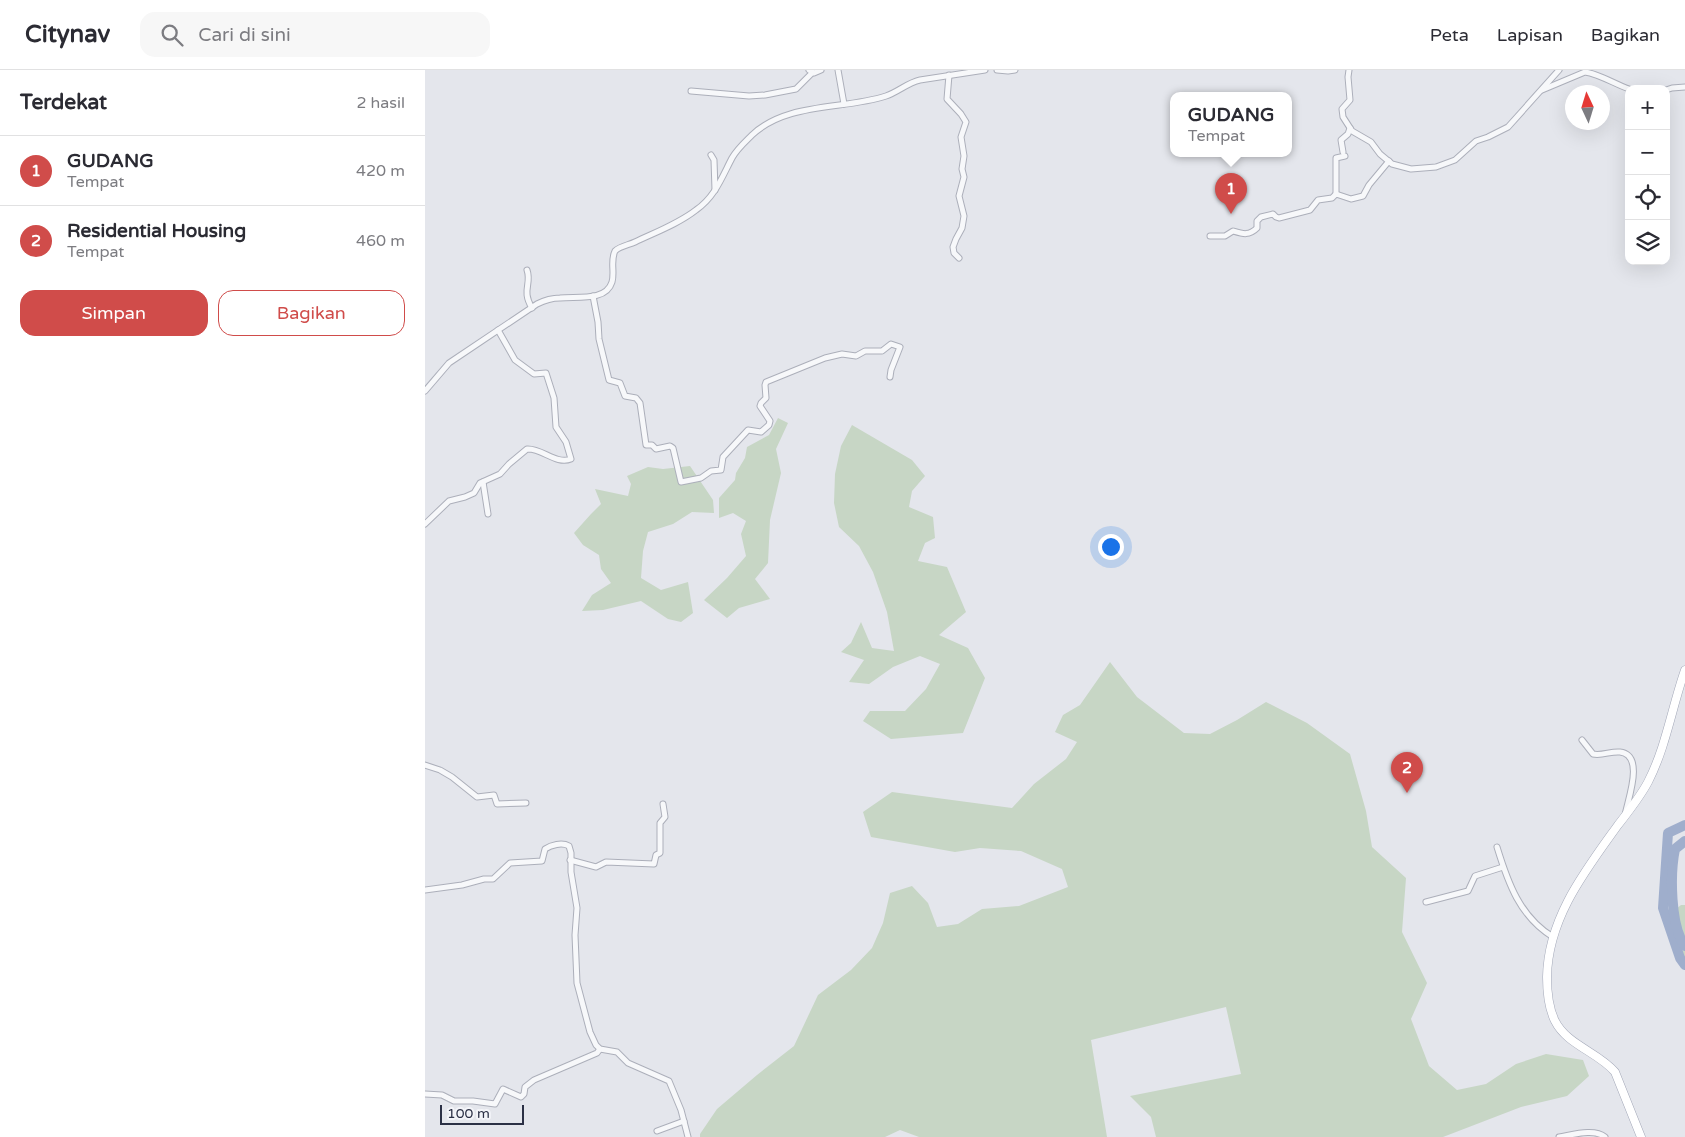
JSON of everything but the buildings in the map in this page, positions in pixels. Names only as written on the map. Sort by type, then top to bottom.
[{"type":"main road","points":[[1641,1137],[1615,1072],[1609,1065],[1566,1036],[1554,1019],[1548,996],[1548,961],[1553,937],[1563,910],[1583,874],[1642,792],[1655,768],[1685,670]]},
{"type":"street","points":[[691,91],[749,96],[765,95],[796,89],[811,71],[815,73],[821,70]]},
{"type":"street","points":[[838,70],[844,104]]},
{"type":"street","points":[[425,391],[449,363],[547,299],[593,296],[608,290],[612,282],[613,256],[617,248],[677,222],[697,210],[709,200],[739,148],[753,133],[766,124],[787,116],[884,97],[913,81],[985,70]]},
{"type":"street","points":[[997,70],[1015,70]]},
{"type":"street","points":[[1349,70],[1349,100],[1342,109],[1343,117],[1350,128],[1355,134],[1371,142],[1380,154],[1396,166],[1418,169],[1435,167],[1455,160],[1476,141],[1508,127],[1559,70]]},
{"type":"street","points":[[1540,90],[1585,72],[1593,73],[1625,87]]},
{"type":"street","points":[[949,75],[947,99],[966,122],[961,137],[964,156],[962,169],[965,175],[959,196],[964,216],[962,228],[953,247],[959,258]]},
{"type":"street","points":[[1670,88],[1685,87]]},
{"type":"street","points":[[1210,236],[1225,236],[1233,231],[1244,235],[1251,233],[1257,228],[1257,221],[1260,217],[1273,214],[1275,218],[1279,218],[1308,211],[1312,209],[1318,200],[1332,198],[1336,194],[1337,158],[1344,154],[1341,140],[1348,134],[1350,128]]},
{"type":"street","points":[[711,155],[714,160],[715,190]]},
{"type":"street","points":[[1336,194],[1351,199],[1363,196],[1389,161]]},
{"type":"street","points":[[527,270],[529,276],[526,294],[532,308]]},
{"type":"street","points":[[593,296],[599,339],[609,380],[620,383],[625,396],[637,399],[640,404],[646,445],[652,445],[656,449],[672,447],[681,482],[701,478],[711,471],[721,470],[722,459],[748,430],[761,432],[769,425],[770,421],[760,406],[766,398],[766,382],[825,358],[842,354],[857,356],[866,351],[883,351],[891,344],[900,347],[891,370],[891,377]]},
{"type":"street","points":[[425,524],[449,501],[474,493],[480,484],[500,474],[527,449],[540,451],[559,460],[571,459],[567,442],[556,428],[554,414],[555,398],[545,373],[535,374],[515,360],[498,330]]},
{"type":"street","points":[[483,482],[488,514]]},
{"type":"street","points":[[1582,740],[1593,754],[1619,752],[1627,753],[1632,758],[1634,767],[1633,778],[1624,818]]},
{"type":"street","points":[[425,765],[452,777],[477,797],[494,795],[497,804],[525,803]]},
{"type":"street","points":[[570,860],[596,867],[607,862],[654,864],[656,855],[660,853],[660,823],[665,817],[663,804]]},
{"type":"street","points":[[425,890],[462,885],[484,878],[493,879],[510,863],[542,861],[545,849],[550,846],[567,844],[571,853],[570,860],[577,908],[575,935],[577,983],[590,1032],[595,1044],[600,1049],[617,1052],[628,1063],[669,1081],[684,1121],[687,1137]]},
{"type":"street","points":[[1497,847],[1516,897],[1527,915],[1542,930],[1553,937]]},
{"type":"street","points":[[1426,902],[1468,891],[1475,876],[1503,867]]},
{"type":"street","points":[[425,1094],[443,1095],[454,1101],[495,1104],[503,1089],[521,1097],[524,1094],[525,1087],[534,1080],[597,1053],[600,1049]]},
{"type":"street","points":[[657,1131],[684,1121]]},
{"type":"street","points":[[1559,1137],[1595,1133],[1605,1137]]},
{"type":"green space","points":[[778,418],[788,423],[776,449],[781,473],[770,520],[768,563],[755,579],[770,599],[739,608],[727,618],[704,600],[746,556],[741,534],[746,521],[733,513],[719,518],[719,498],[735,480],[736,473],[745,458],[747,447],[769,435]]},
{"type":"green space","points":[[852,425],[912,460],[925,476],[912,491],[909,507],[933,517],[935,538],[925,543],[918,561],[947,567],[966,612],[939,635],[968,648],[985,678],[963,733],[891,739],[863,721],[870,711],[905,711],[926,689],[940,664],[920,656],[893,667],[869,684],[849,682],[864,660],[841,652],[851,643],[861,622],[872,648],[894,651],[887,612],[873,572],[859,546],[839,527],[834,503],[835,474],[841,446]]},
{"type":"green space","points":[[690,466],[713,500],[714,513],[692,512],[673,524],[648,532],[643,551],[641,578],[661,590],[688,582],[693,613],[681,622],[668,619],[641,601],[603,610],[582,611],[592,595],[611,583],[601,569],[599,555],[583,545],[574,533],[601,504],[595,489],[628,496],[631,484],[627,476],[648,467],[663,469]]},
{"type":"green space","points":[[1110,662],[1137,697],[1184,733],[1210,734],[1266,702],[1307,723],[1350,754],[1366,811],[1372,847],[1406,878],[1402,932],[1427,983],[1411,1019],[1429,1066],[1457,1090],[1486,1084],[1516,1064],[1546,1054],[1583,1060],[1589,1076],[1567,1096],[1521,1107],[1443,1137],[1156,1137],[1151,1117],[1130,1096],[1241,1074],[1226,1007],[1091,1040],[1107,1137],[919,1137],[900,1130],[885,1137],[700,1137],[700,1134],[717,1109],[794,1046],[818,995],[851,970],[872,948],[883,923],[890,893],[912,886],[928,903],[937,927],[958,924],[982,909],[1019,906],[1068,887],[1062,869],[1021,851],[980,848],[955,852],[871,837],[863,812],[892,792],[1012,808],[1034,784],[1066,759],[1077,742],[1055,732],[1063,715],[1080,705]]},
{"type":"green space","points":[[1681,905],[1685,905],[1685,960],[1671,913]]},
{"type":"waterway","points":[[1685,825],[1668,833],[1663,908],[1680,958],[1685,965]]},
{"type":"waterway","points":[[1685,841],[1675,849],[1672,871],[1676,926],[1685,946]]},
{"type":"place","name":"GUDANG","points":[[1231,214]]},
{"type":"place","name":"Residential Housing","points":[[1407,793]]}]
